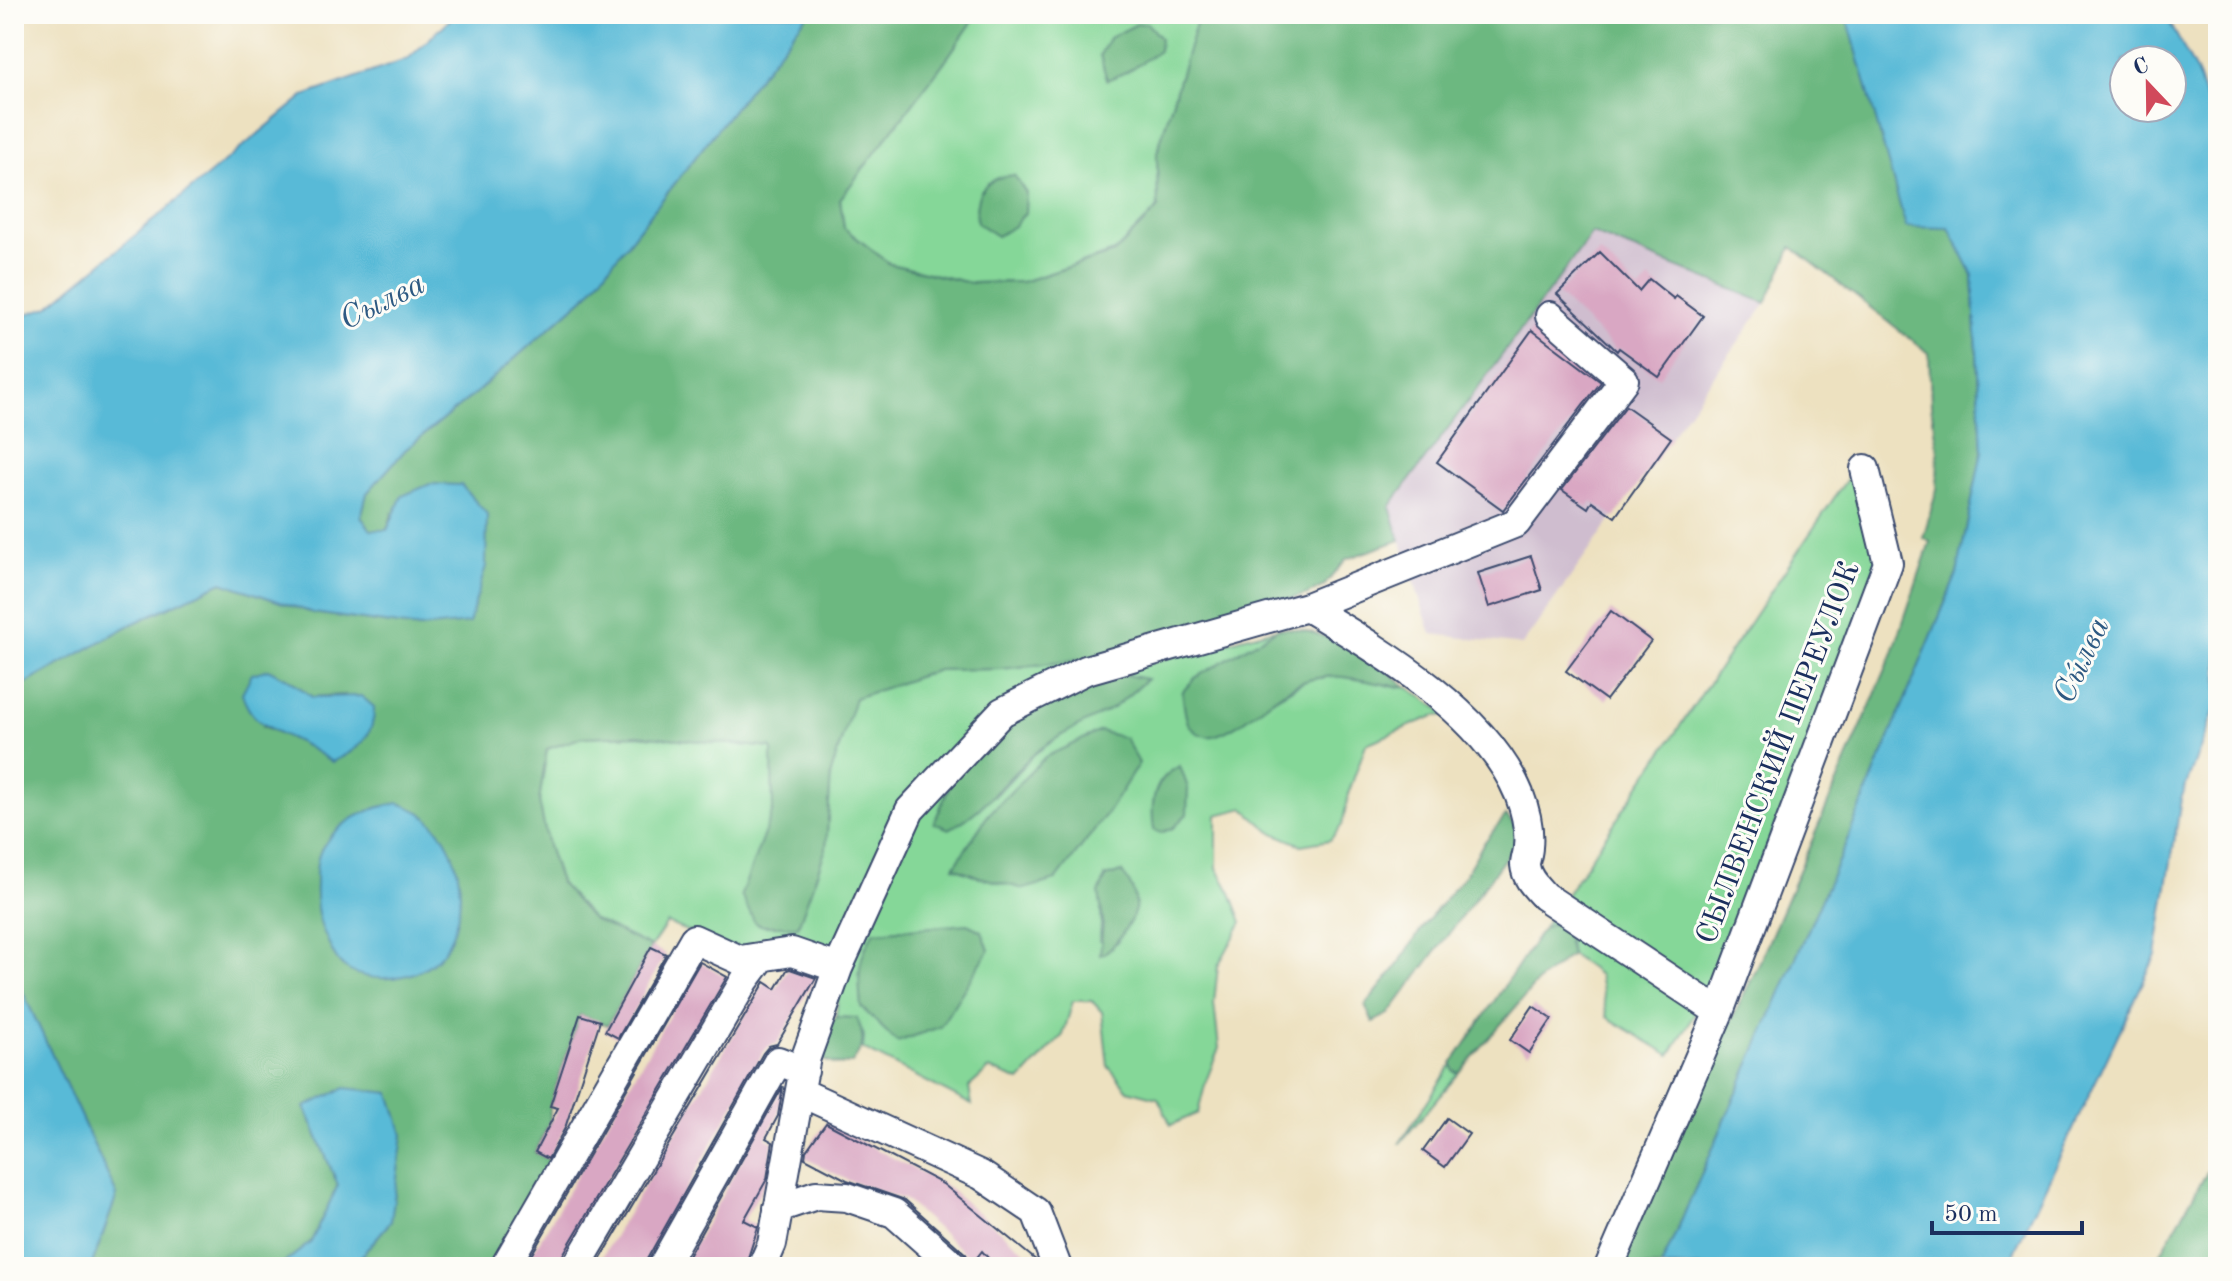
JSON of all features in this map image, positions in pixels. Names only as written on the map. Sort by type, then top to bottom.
[{"type":"street","points":[[762,1267],[772,1244],[806,1057],[838,968],[910,810],[1002,712],[1086,670],[1307,607],[1516,523],[1624,380],[1550,316]]},
{"type":"street","name":"СЫЛВЕНСКИЙ ПЕРЕУЛОК","points":[[1609,1267],[1719,1012],[1888,563],[1865,469]]},
{"type":"street","points":[[1307,607],[1416,675],[1470,725],[1516,787],[1526,812],[1529,834],[1525,865],[1531,882],[1544,896],[1719,1012]]},
{"type":"street","points":[[514,1267],[507,1263],[694,939],[740,960],[792,952],[838,968]]},
{"type":"street","points":[[576,1267],[737,994],[762,957]]},
{"type":"street","points":[[662,1267],[778,1061],[802,1082],[981,1175],[1036,1212],[1057,1267]]},
{"type":"street","points":[[778,1208],[816,1195],[847,1197],[894,1213],[955,1267]]},
{"type":"shaded area","points":[[1592,233],[1766,303],[1522,645],[1431,634],[1390,508]]},
{"type":"green space","points":[[808,14],[987,14],[975,18],[840,199],[844,228],[890,264],[970,283],[1022,282],[1114,253],[1158,208],[1157,153],[1199,14],[1839,14],[1849,24],[1973,275],[1982,452],[1957,574],[1843,851],[1661,1267],[1619,1267],[1666,1154],[1758,966],[1892,655],[1930,542],[1923,538],[1937,489],[1938,449],[1931,406],[1929,353],[1792,247],[1766,303],[1592,233],[1390,507],[1400,540],[1346,559],[1324,586],[1308,594],[1186,627],[1097,658],[1001,669],[938,670],[855,698],[831,773],[826,848],[798,926],[755,923],[741,895],[773,810],[772,748],[637,735],[583,737],[547,749],[539,801],[548,846],[560,883],[592,919],[651,947],[608,1025],[580,1015],[550,1106],[550,1122],[535,1152],[557,1164],[496,1267],[352,1267],[391,1221],[305,1107],[338,1185],[311,1242],[279,1267],[91,1267],[117,1195],[14,973],[14,690],[132,624],[222,582],[313,613],[420,628],[392,514],[387,530],[370,530],[361,517],[367,493],[405,450],[478,391],[587,295]],"holes":[[[290,680],[312,697],[344,695],[294,739],[263,726]],[[420,812],[451,852],[460,901]]]},
{"type":"green space","points":[[987,14],[1199,14],[1157,153],[1158,208],[1114,252],[1022,282],[970,283],[890,264],[844,228],[840,199],[975,18]],"holes":[[[1137,24],[1108,80],[1100,55],[1110,38]]]},
{"type":"green space","points":[[1147,23],[1160,38],[1159,51],[1107,80],[1100,55],[1109,38],[1137,24]]},
{"type":"green space","points":[[1014,175],[1026,193],[1025,213],[1014,226],[997,236],[977,223],[979,195],[995,180]]},
{"type":"green space","points":[[1855,467],[1883,564],[1706,995],[1561,902]]},
{"type":"green space","points":[[1279,628],[1195,678],[1229,729],[1261,706],[1307,680],[1333,676],[1360,677],[1394,687],[1406,686],[1448,715],[1434,716],[1366,744],[1350,789],[1342,825],[1330,840],[1301,845],[1271,832],[1244,808],[1217,815],[1217,868],[1242,922],[1218,966],[1214,1003],[1219,1048],[1198,1113],[1171,1125],[1158,1098],[1128,1090],[1108,1066],[1102,1012],[1092,1001],[1073,1001],[1063,1035],[1020,1081],[989,1069],[969,1087],[972,1105],[863,1049],[864,1036],[857,1019],[836,1017],[842,967],[916,818],[954,775],[995,796],[1033,755],[1070,729],[1114,707],[1146,680],[1126,675],[1138,666]],"holes":[[[1045,757],[1110,809],[1056,880],[998,881],[979,877],[1021,783]],[[1122,872],[1135,909],[1117,943],[1099,941],[1105,877]],[[900,929],[930,929],[857,974]]]},
{"type":"green space","points":[[1279,628],[1313,633],[1347,646],[1406,686],[1347,677],[1322,677],[1284,692],[1225,732],[1209,736],[1195,731],[1187,719],[1182,692],[1195,678]]},
{"type":"green space","points":[[1097,658],[951,749],[830,959],[743,954],[667,923],[651,947],[592,919],[560,883],[548,846],[539,801],[547,749],[583,737],[637,735],[772,748],[773,810],[767,831],[798,926],[826,848],[831,773],[854,698],[938,670],[1001,669]]},
{"type":"green space","points":[[1126,675],[1147,679],[1114,707],[1042,748],[962,822],[949,829],[934,823],[954,775],[1022,711],[1093,682]]},
{"type":"green space","points":[[1100,731],[1125,738],[1139,763],[1110,809],[1056,880],[1024,889],[954,867],[988,815],[1045,757]]},
{"type":"green space","points":[[1180,766],[1188,788],[1187,814],[1173,828],[1161,833],[1154,830],[1155,792],[1164,778]]},
{"type":"green space","points":[[1506,815],[1517,827],[1514,846],[1389,1014],[1373,1022],[1365,1006],[1465,875],[1483,844]]},
{"type":"green space","points":[[1122,872],[1134,894],[1135,909],[1121,935],[1111,948],[1100,955],[1103,921],[1099,893],[1106,877]]},
{"type":"green space","points":[[1554,911],[1697,1010],[1670,1055],[1607,1017],[1599,975],[1571,955],[1569,942],[1553,923],[1542,930]]},
{"type":"green space","points":[[1553,923],[1566,935],[1571,955],[1538,981],[1460,1072],[1454,1071],[1452,1064],[1542,930]]},
{"type":"green space","points":[[967,924],[982,931],[989,950],[940,1027],[897,1042],[861,1007],[860,968],[868,941],[874,932]]},
{"type":"green space","points":[[836,1017],[857,1018],[860,1025],[861,1047],[852,1063],[834,1064],[818,1056],[825,1029]]},
{"type":"green space","points":[[1452,1064],[1454,1071],[1460,1072],[1399,1144]]},
{"type":"green space","points":[[2218,1152],[2218,1267],[2153,1267]]},
{"type":"water","name":"Сылва","points":[[456,14],[808,14],[587,295],[478,391],[405,450],[367,493],[361,517],[371,530],[387,530],[402,496],[430,484],[461,485],[487,514],[486,566],[469,623],[420,628],[313,613],[222,582],[132,624],[14,690],[14,318],[48,307],[304,96],[408,59]]},
{"type":"water","name":"Сы́лва","points":[[1839,14],[2165,14],[2181,44],[2108,44],[2108,124],[2188,124],[2188,56],[2218,133],[2218,701],[2181,799],[2156,955],[2007,1267],[1661,1267],[1843,850],[1957,574],[1982,451],[1973,275],[1949,228],[1906,227],[1849,24]]},
{"type":"water","points":[[268,669],[290,680],[312,697],[361,696],[374,707],[368,734],[350,753],[332,762],[267,727],[249,710],[242,693],[252,674]]},
{"type":"water","points":[[399,803],[421,813],[435,825],[453,855],[460,889],[456,923],[447,947],[425,968],[397,977],[366,976],[351,972],[342,965],[323,931],[316,904],[317,861],[329,838],[346,823],[366,812]]},
{"type":"water","points":[[14,973],[117,1195],[91,1267],[14,1267]]},
{"type":"water","points":[[345,1088],[390,1093],[403,1135],[391,1221],[352,1267],[279,1267],[311,1242],[338,1185],[305,1107]]},
{"type":"building","points":[[1600,252],[1639,291],[1649,279],[1703,316],[1659,377],[1619,348],[1617,351],[1557,294]]},
{"type":"building","points":[[1532,330],[1601,382],[1503,510],[1437,462]]},
{"type":"building","points":[[1626,406],[1671,438],[1615,517],[1592,501],[1588,508],[1562,490]]},
{"type":"building","points":[[1531,556],[1542,590],[1489,607],[1478,573]]},
{"type":"building","points":[[1611,611],[1651,641],[1606,700],[1566,671]]},
{"type":"building","points":[[651,947],[666,954],[618,1038],[605,1031]]},
{"type":"building","points":[[700,962],[727,977],[561,1258],[559,1267],[534,1267],[529,1259]]},
{"type":"building","points":[[790,969],[816,978],[777,1044],[769,1046],[763,1053],[645,1267],[596,1267],[765,982],[776,989]]},
{"type":"building","points":[[1533,1006],[1552,1019],[1529,1053],[1510,1040]]},
{"type":"building","points":[[580,1015],[600,1021],[565,1128],[548,1159],[535,1152],[558,1108],[550,1106]]},
{"type":"building","points":[[783,1086],[778,1116],[766,1138],[773,1142],[767,1179],[744,1220],[758,1227],[745,1267],[682,1267]]},
{"type":"building","points":[[1447,1118],[1469,1134],[1445,1167],[1423,1151]]},
{"type":"building","points":[[826,1123],[943,1184],[1037,1261],[1039,1267],[996,1267],[982,1251],[971,1265],[966,1254],[905,1200],[847,1180],[805,1158],[806,1151]]}]
